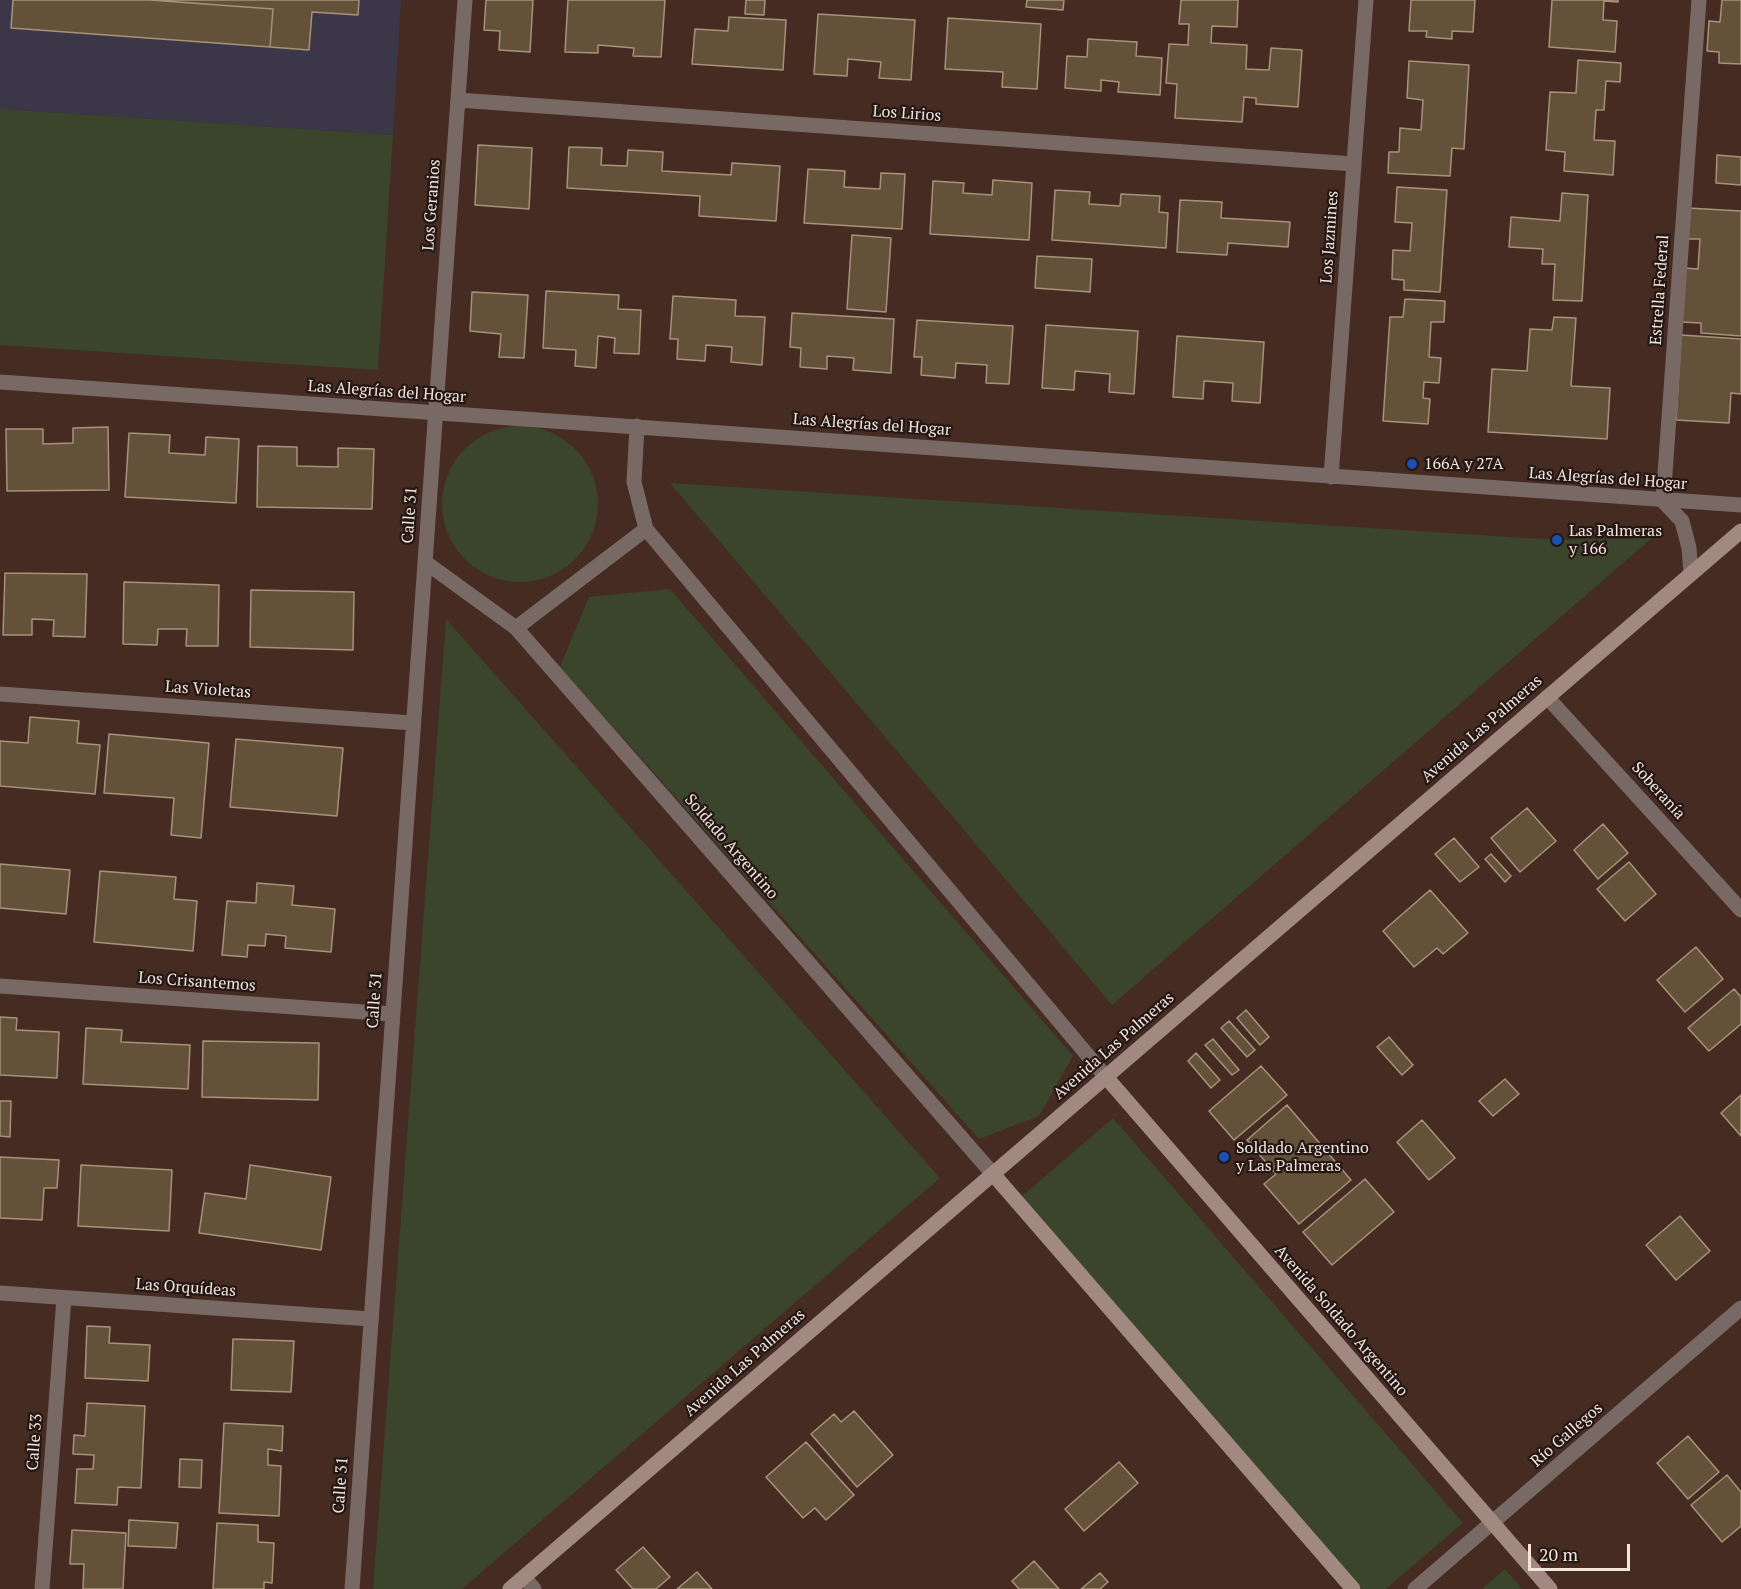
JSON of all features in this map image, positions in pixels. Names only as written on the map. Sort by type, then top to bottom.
[{"type":"main road","name":"Avenida Las Palmeras","points":[[510,1589],[529,1583],[993,1174],[1741,531]]},
{"type":"main road","name":"Avenida Soldado Argentino","points":[[1106,1077],[1550,1589]]},
{"type":"main road","points":[[993,1174],[1353,1589]]},
{"type":"street","name":"Los Geranios","points":[[436,413],[465,0]]},
{"type":"street","name":"Los Jazmines","points":[[1331,477],[1366,0]]},
{"type":"street","name":"Estrella Federal","points":[[1663,501],[1699,0]]},
{"type":"street","name":"Los Lirios","points":[[458,100],[1354,164]]},
{"type":"street","name":"Las Alegrías del Hogar","points":[[0,382],[1741,505]]},
{"type":"street","name":"Calle 31","points":[[352,1589],[436,413]]},
{"type":"street","points":[[637,426],[634,482],[646,529],[1106,1077]]},
{"type":"street","points":[[1663,501],[1682,521],[1689,548],[1691,574]]},
{"type":"street","points":[[516,628],[646,529]]},
{"type":"street","name":"Soldado Argentino","points":[[425,562],[516,628],[993,1174]]},
{"type":"street","name":"Las Violetas","points":[[0,693],[413,723]]},
{"type":"street","name":"Soberanía","points":[[1547,697],[1741,910]]},
{"type":"street","name":"Los Crisantemos","points":[[0,986],[392,1014]]},
{"type":"street","name":"Las Orquídeas","points":[[0,1293],[370,1319]]},
{"type":"street","name":"Calle 33","points":[[42,1589],[63,1298]]},
{"type":"street","name":"Río Gallegos","points":[[1415,1589],[1741,1308]]},
{"type":"shaded area","points":[[0,0],[401,0],[393,135],[0,109]]},
{"type":"green space","points":[[0,109],[393,135],[378,370],[0,345]]},
{"type":"green space","points":[[520,426],[535,427],[550,432],[564,439],[575,449],[585,460],[592,474],[597,489],[597,519],[592,534],[585,548],[575,559],[564,569],[550,576],[535,581],[520,582],[505,581],[490,576],[476,569],[465,559],[455,548],[448,534],[443,519],[442,504],[443,489],[448,474],[455,460],[465,449],[476,439],[490,432],[505,427]]},
{"type":"green space","points":[[670,483],[1557,540],[1652,538],[1112,1005]]},
{"type":"green space","points":[[670,589],[1073,1056],[1039,1116],[979,1139],[560,667],[589,597]]},
{"type":"green space","points":[[446,619],[940,1178],[462,1589],[373,1589]]},
{"type":"green space","points":[[1113,1118],[1463,1523],[1386,1589],[1362,1589],[1022,1196]]},
{"type":"green space","points":[[1505,1569],[1522,1589],[1482,1589]]},
{"type":"building","points":[[13,0],[150,0],[273,9],[270,47],[11,28]]},
{"type":"building","points":[[150,0],[359,0],[358,15],[312,12],[309,50],[270,47],[273,9]]},
{"type":"building","points":[[486,0],[533,0],[530,52],[499,50],[500,31],[484,30]]},
{"type":"building","points":[[568,0],[665,0],[661,57],[633,56],[634,48],[598,45],[598,53],[565,52]]},
{"type":"building","points":[[746,0],[765,0],[764,15],[745,14]]},
{"type":"building","points":[[1027,0],[1064,0],[1063,10],[1026,7]]},
{"type":"building","points":[[1181,0],[1238,0],[1237,27],[1212,26],[1211,43],[1247,45],[1246,69],[1269,70],[1271,48],[1302,50],[1298,107],[1256,104],[1256,98],[1244,97],[1242,122],[1175,118],[1177,84],[1166,83],[1169,44],[1188,45],[1189,24],[1179,24]]},
{"type":"building","points":[[1411,0],[1475,0],[1473,32],[1452,31],[1452,39],[1426,37],[1427,31],[1409,31]]},
{"type":"building","points":[[1552,0],[1618,0],[1618,2],[1604,1],[1603,20],[1617,21],[1615,52],[1549,47]]},
{"type":"building","points":[[1722,0],[1741,0],[1741,64],[1719,63],[1719,52],[1707,51],[1709,21],[1720,22]]},
{"type":"building","points":[[818,14],[915,20],[911,80],[879,78],[881,62],[848,59],[847,76],[814,74]]},
{"type":"building","points":[[729,17],[786,20],[783,70],[692,64],[695,29],[728,31]]},
{"type":"building","points":[[948,18],[1041,24],[1037,89],[1002,87],[1003,72],[945,69]]},
{"type":"building","points":[[1088,39],[1137,42],[1136,56],[1162,58],[1160,95],[1118,92],[1119,82],[1101,80],[1101,91],[1065,88],[1067,56],[1087,57]]},
{"type":"building","points":[[1578,60],[1621,63],[1620,82],[1606,81],[1604,110],[1596,110],[1594,140],[1615,141],[1613,175],[1564,171],[1565,152],[1546,150],[1550,92],[1576,93]]},
{"type":"building","points":[[1409,61],[1469,65],[1464,149],[1452,148],[1450,176],[1388,173],[1389,152],[1399,152],[1400,128],[1421,130],[1423,100],[1407,98]]},
{"type":"building","points":[[478,145],[532,148],[529,209],[475,205]]},
{"type":"building","points":[[569,147],[602,148],[601,165],[627,166],[628,150],[663,152],[662,171],[731,175],[732,163],[780,166],[776,221],[699,216],[700,196],[567,188]]},
{"type":"building","points":[[1717,155],[1741,157],[1741,185],[1716,183]]},
{"type":"building","points":[[808,169],[845,171],[844,187],[880,189],[881,173],[905,174],[902,229],[804,223]]},
{"type":"building","points":[[993,180],[1032,183],[1029,240],[930,234],[933,181],[964,183],[963,193],[992,195]]},
{"type":"building","points":[[1397,187],[1447,190],[1440,292],[1404,290],[1404,280],[1392,279],[1393,250],[1410,251],[1412,223],[1395,222]]},
{"type":"building","points":[[1055,190],[1090,192],[1089,204],[1120,206],[1121,194],[1160,196],[1159,212],[1168,213],[1166,248],[1052,240]]},
{"type":"building","points":[[1562,193],[1588,195],[1582,301],[1553,300],[1555,264],[1542,264],[1543,249],[1509,247],[1511,217],[1560,221]]},
{"type":"building","points":[[1180,200],[1222,202],[1221,218],[1290,222],[1288,247],[1228,243],[1227,255],[1177,252]]},
{"type":"building","points":[[1688,208],[1741,211],[1741,336],[1701,333],[1701,323],[1681,322],[1684,268],[1698,269],[1700,239],[1686,239]]},
{"type":"building","points":[[852,235],[891,238],[886,312],[847,309]]},
{"type":"building","points":[[1037,256],[1092,259],[1090,292],[1035,288]]},
{"type":"building","points":[[546,291],[619,295],[618,309],[641,310],[639,354],[614,353],[615,338],[598,336],[596,368],[575,366],[576,350],[543,348]]},
{"type":"building","points":[[472,292],[528,295],[524,358],[499,357],[501,334],[470,331]]},
{"type":"building","points":[[673,296],[736,300],[735,316],[765,317],[762,365],[731,362],[732,347],[706,345],[705,361],[677,359],[678,339],[670,339]]},
{"type":"building","points":[[1405,299],[1445,301],[1444,322],[1431,322],[1429,357],[1441,358],[1439,383],[1424,382],[1423,398],[1430,399],[1428,424],[1383,421],[1390,317],[1403,317]]},
{"type":"building","points":[[792,313],[894,319],[891,373],[853,370],[854,358],[827,356],[827,369],[800,367],[801,348],[790,347]]},
{"type":"building","points":[[1554,317],[1576,318],[1571,386],[1610,388],[1607,439],[1488,432],[1492,369],[1527,371],[1530,329],[1552,330]]},
{"type":"building","points":[[917,320],[1013,326],[1009,384],[986,383],[987,365],[956,363],[955,378],[921,375],[922,357],[914,357]]},
{"type":"building","points":[[1046,325],[1138,331],[1134,394],[1109,392],[1110,374],[1075,371],[1074,390],[1042,388]]},
{"type":"building","points":[[1681,335],[1741,339],[1741,394],[1731,393],[1729,423],[1676,420]]},
{"type":"building","points":[[1177,336],[1264,342],[1260,403],[1232,401],[1233,383],[1204,381],[1203,399],[1173,397]]},
{"type":"building","points":[[108,427],[109,490],[7,491],[6,429],[43,429],[43,444],[73,443],[73,428]]},
{"type":"building","points":[[129,433],[170,435],[169,453],[205,455],[206,437],[239,439],[236,503],[125,497]]},
{"type":"building","points":[[258,446],[297,447],[297,466],[338,467],[338,448],[374,449],[372,509],[257,507]]},
{"type":"building","points":[[5,573],[87,574],[85,637],[53,636],[54,620],[32,619],[32,635],[3,635]]},
{"type":"building","points":[[124,582],[219,585],[218,646],[186,646],[187,629],[158,629],[157,645],[123,644]]},
{"type":"building","points":[[251,590],[354,592],[353,650],[250,647]]},
{"type":"building","points":[[30,717],[79,721],[77,743],[100,745],[95,794],[0,786],[0,741],[28,743]]},
{"type":"building","points":[[109,734],[209,743],[201,838],[171,835],[174,798],[104,793]]},
{"type":"building","points":[[236,739],[343,748],[337,816],[230,807]]},
{"type":"building","points":[[1527,808],[1556,841],[1520,872],[1491,838]]},
{"type":"building","points":[[1603,824],[1628,853],[1598,879],[1574,850]]},
{"type":"building","points":[[1454,838],[1479,867],[1460,882],[1435,854]]},
{"type":"building","points":[[1491,854],[1511,876],[1505,882],[1485,859]]},
{"type":"building","points":[[1629,862],[1656,894],[1625,921],[1597,889]]},
{"type":"building","points":[[0,864],[70,870],[66,914],[0,908]]},
{"type":"building","points":[[100,871],[176,877],[174,899],[197,901],[193,951],[94,942]]},
{"type":"building","points":[[257,883],[294,886],[292,905],[335,909],[331,952],[285,948],[286,936],[266,934],[265,946],[248,945],[247,957],[222,955],[227,901],[256,903]]},
{"type":"building","points":[[1430,890],[1468,933],[1443,954],[1437,948],[1414,967],[1383,931]]},
{"type":"building","points":[[1696,947],[1723,979],[1685,1012],[1657,980]]},
{"type":"building","points":[[1734,989],[1741,997],[1741,1024],[1709,1051],[1688,1028]]},
{"type":"building","points":[[1246,1010],[1269,1037],[1260,1045],[1237,1018]]},
{"type":"building","points":[[0,1017],[17,1018],[16,1030],[59,1032],[57,1078],[0,1075]]},
{"type":"building","points":[[1229,1021],[1255,1050],[1247,1057],[1221,1028]]},
{"type":"building","points":[[86,1028],[122,1030],[121,1042],[190,1045],[188,1089],[83,1084]]},
{"type":"building","points":[[1389,1037],[1413,1065],[1402,1075],[1377,1047]]},
{"type":"building","points":[[1213,1039],[1239,1070],[1232,1075],[1205,1045]]},
{"type":"building","points":[[203,1041],[319,1043],[318,1100],[202,1097]]},
{"type":"building","points":[[1196,1053],[1220,1080],[1211,1088],[1188,1061]]},
{"type":"building","points":[[1261,1066],[1287,1095],[1234,1140],[1209,1111]]},
{"type":"building","points":[[1505,1079],[1519,1094],[1493,1116],[1479,1101]]},
{"type":"building","points":[[1741,1095],[1741,1136],[1721,1113]]},
{"type":"building","points":[[0,1101],[11,1101],[10,1137],[0,1136]]},
{"type":"building","points":[[1287,1105],[1351,1180],[1299,1224],[1264,1184],[1276,1174],[1247,1140]]},
{"type":"building","points":[[1422,1120],[1455,1158],[1429,1180],[1397,1142]]},
{"type":"building","points":[[0,1157],[59,1160],[57,1188],[44,1188],[42,1220],[0,1218]]},
{"type":"building","points":[[81,1165],[172,1170],[169,1231],[78,1226]]},
{"type":"building","points":[[250,1165],[331,1177],[321,1250],[199,1233],[205,1193],[246,1199]]},
{"type":"building","points":[[1365,1179],[1394,1212],[1332,1265],[1303,1232]]},
{"type":"building","points":[[1680,1216],[1710,1251],[1676,1280],[1646,1245]]},
{"type":"building","points":[[87,1326],[110,1327],[109,1343],[150,1345],[148,1381],[85,1378]]},
{"type":"building","points":[[233,1339],[294,1341],[291,1392],[231,1390]]},
{"type":"building","points":[[87,1403],[145,1406],[141,1488],[118,1487],[117,1505],[75,1503],[77,1469],[93,1469],[94,1455],[73,1454],[74,1435],[85,1436]]},
{"type":"building","points":[[854,1411],[893,1455],[857,1487],[811,1434],[834,1414],[841,1422]]},
{"type":"building","points":[[224,1423],[283,1426],[282,1451],[268,1449],[268,1465],[281,1466],[279,1516],[219,1513]]},
{"type":"building","points":[[1688,1436],[1719,1472],[1688,1499],[1657,1463]]},
{"type":"building","points":[[806,1442],[854,1495],[826,1520],[815,1508],[803,1518],[766,1477]]},
{"type":"building","points":[[180,1459],[202,1460],[201,1488],[179,1487]]},
{"type":"building","points":[[1119,1462],[1138,1483],[1084,1531],[1065,1509]]},
{"type":"building","points":[[1727,1475],[1741,1492],[1741,1526],[1722,1542],[1691,1505]]},
{"type":"building","points":[[129,1520],[178,1523],[176,1548],[128,1546]]},
{"type":"building","points":[[217,1523],[258,1525],[258,1542],[274,1543],[272,1583],[264,1582],[264,1589],[213,1589]]},
{"type":"building","points":[[72,1530],[126,1533],[123,1589],[83,1589],[84,1564],[70,1564]]},
{"type":"building","points":[[643,1547],[670,1577],[656,1589],[633,1589],[616,1570]]},
{"type":"building","points":[[1034,1561],[1059,1589],[1019,1589],[1012,1581]]},
{"type":"building","points":[[697,1572],[712,1589],[677,1589]]},
{"type":"building","points":[[1100,1573],[1108,1582],[1100,1589],[1081,1589]]},
{"type":"place","name":"166A y 27A","points":[[1412,464]]},
{"type":"place","name":"Las Palmeras y 166","points":[[1557,540]]},
{"type":"place","name":"Soldado Argentino y Las Palmeras","points":[[1224,1157]]}]
